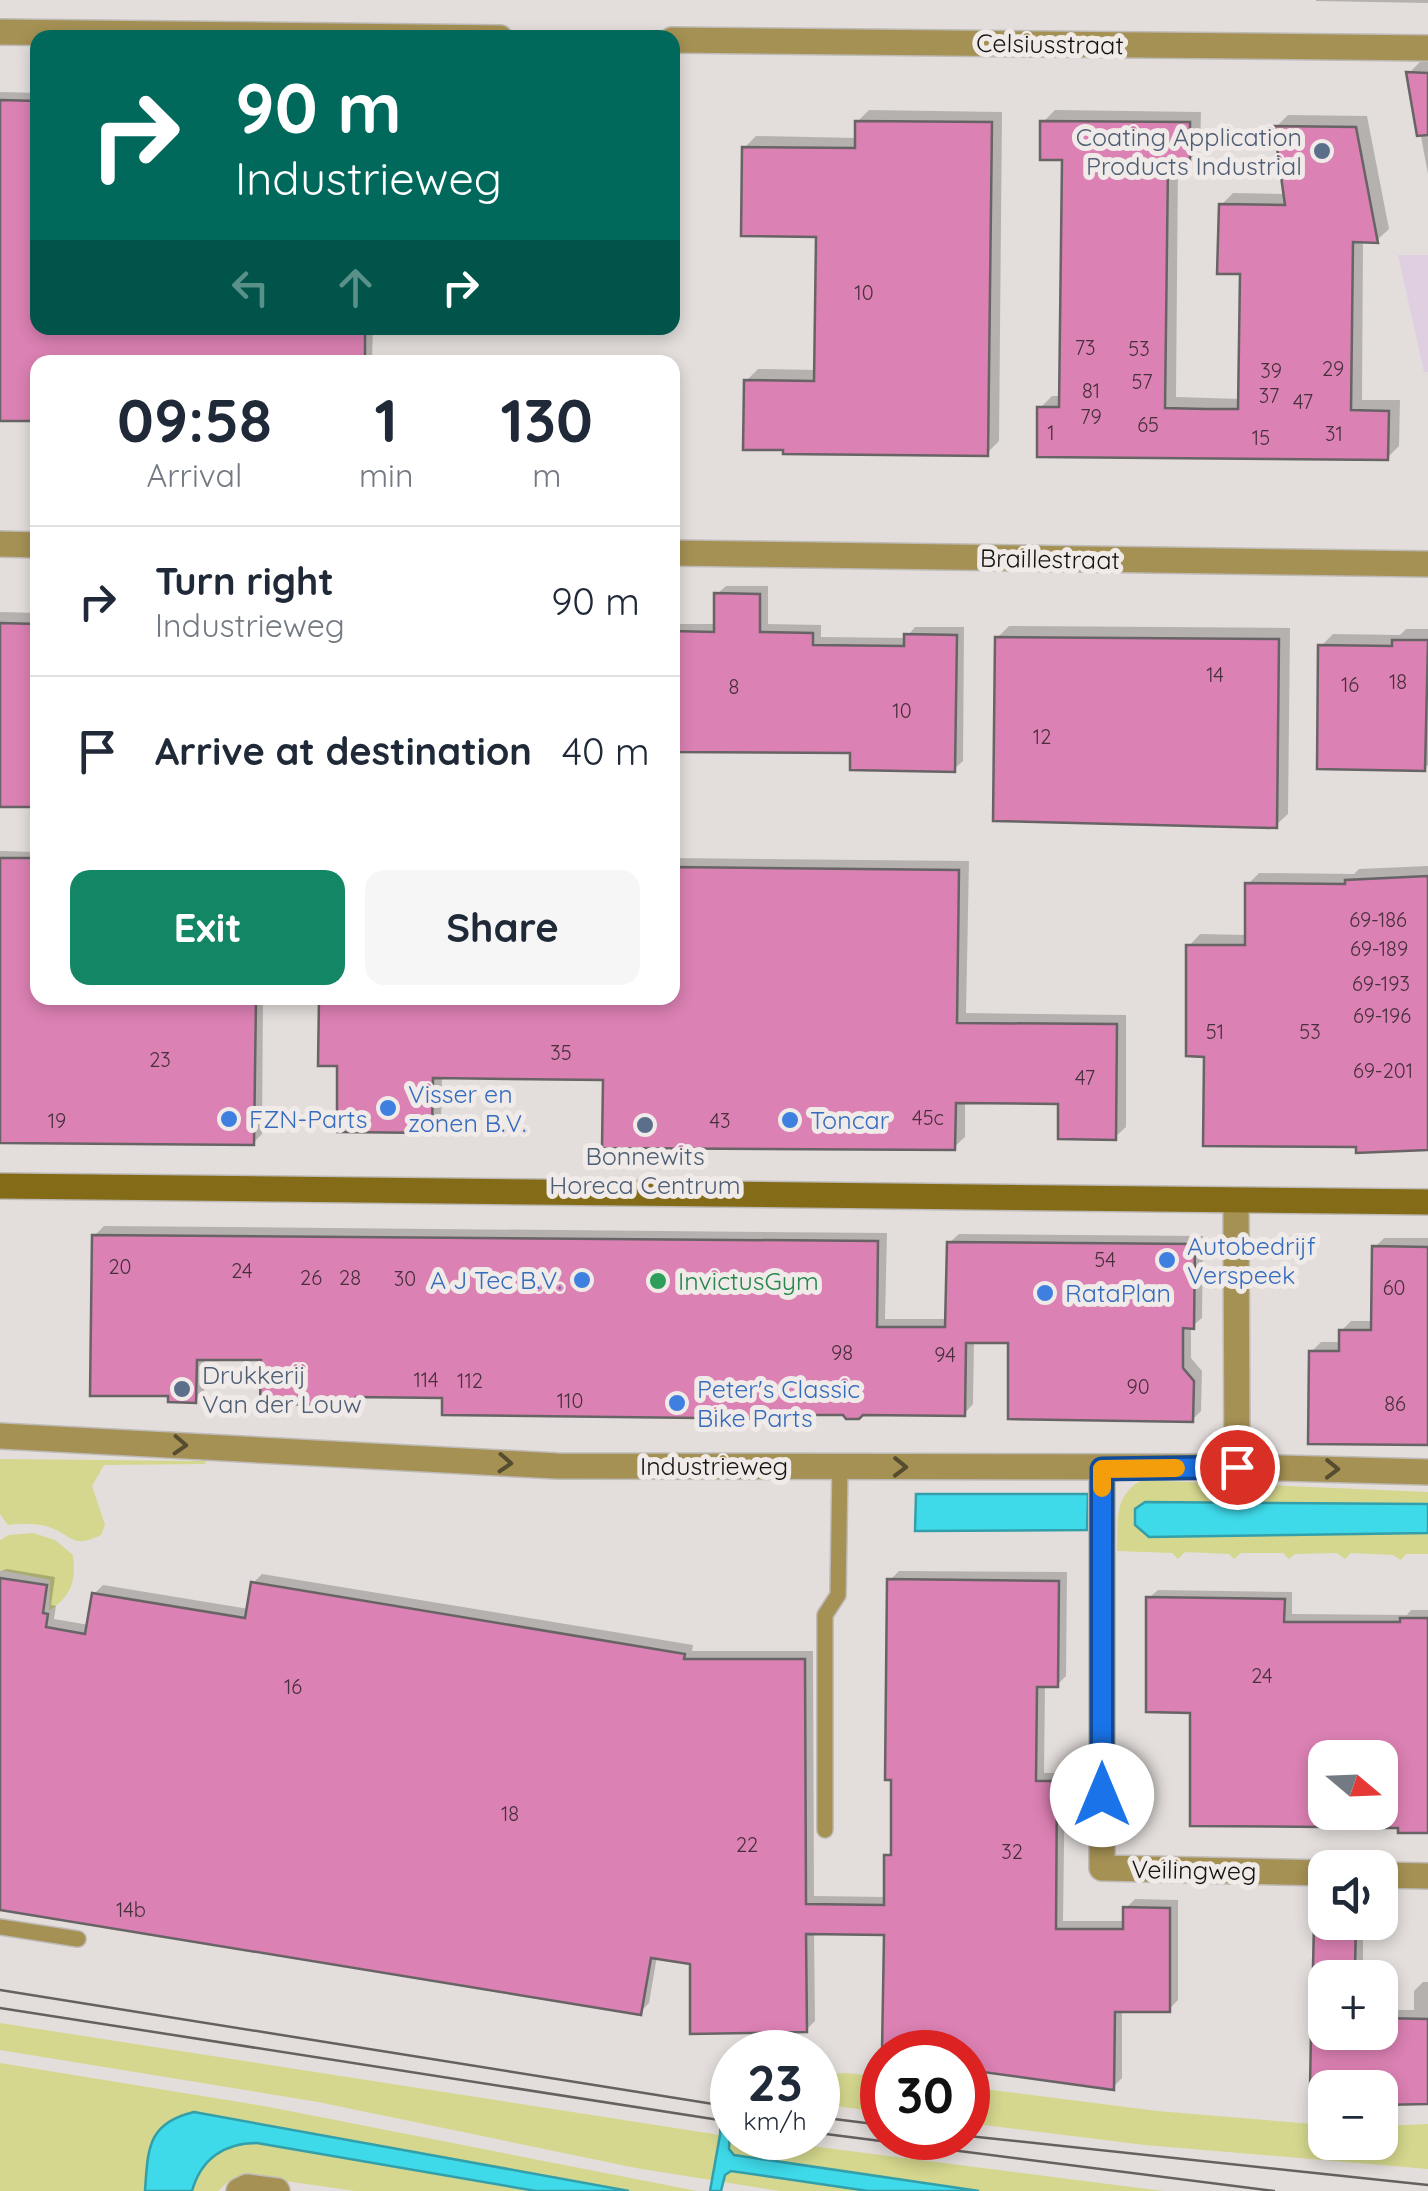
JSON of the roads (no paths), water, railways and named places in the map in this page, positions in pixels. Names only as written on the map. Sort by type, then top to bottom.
[{"type":"street","points":[[0,32],[30,32]]},
{"type":"street","name":"Celsiusstraat","points":[[680,40],[1428,48]]},
{"type":"street","points":[[0,544],[30,545]]},
{"type":"street","name":"Braillestraat","points":[[680,554],[1428,564]]},
{"type":"street","points":[[0,1186],[1428,1202]]},
{"type":"street","points":[[1236,1201],[1237,1467]]},
{"type":"street","name":"Industrieweg","points":[[0,1436],[557,1466],[1237,1467],[1428,1472]]},
{"type":"street","name":"Veilingweg","points":[[1102,1469],[1102,1868],[1308,1873]]},
{"type":"street","points":[[1398,1875],[1428,1876]]},
{"type":"street","points":[[240,2191],[247,2187],[277,2191]]},
{"type":"lane","points":[[825,1830],[825,1614],[838,1595],[840,1466]]},
{"type":"lane","points":[[0,1927],[78,1939]]},
{"type":"water","points":[[916,1494],[1088,1494],[1087,1530],[915,1531]]},
{"type":"water","points":[[1145,1502],[1428,1504],[1428,1533],[1149,1537],[1135,1525],[1135,1509]]},
{"type":"water","points":[[194,2112],[629,2191],[536,2191],[257,2143],[234,2146],[215,2155],[201,2170],[192,2191],[145,2191],[153,2140],[167,2123]]},
{"type":"water","points":[[716,2160],[768,2160],[979,2191],[868,2191],[731,2171],[725,2175],[721,2191],[710,2191]]},
{"type":"tram line","points":[[0,1990],[710,2103]]},
{"type":"tram line","points":[[0,2008],[710,2119]]},
{"type":"tram line","points":[[840,2120],[860,2122]]},
{"type":"tram line","points":[[840,2136],[1274,2191]]},
{"type":"tram line","points":[[990,2138],[1428,2185]]},
{"type":"place","name":"Coating Application Products Industrial","points":[[1322,151]]},
{"type":"place","name":"Visser en zonen B.V.","points":[[388,1108]]},
{"type":"place","name":"FZN-Parts","points":[[229,1119]]},
{"type":"place","name":"Toncar","points":[[790,1120]]},
{"type":"place","name":"Bonnewits Horeca Centrum","points":[[645,1125]]},
{"type":"place","name":"Autobedrijf Verspeek","points":[[1167,1260]]},
{"type":"place","name":"A J Tec B.V.","points":[[582,1280]]},
{"type":"place","name":"InvictusGym","points":[[658,1281]]},
{"type":"place","name":"RataPlan","points":[[1045,1293]]},
{"type":"place","name":"Drukkerij Van der Louw","points":[[182,1389]]},
{"type":"place","name":"Peter's Classic Bike Parts","points":[[677,1403]]}]
